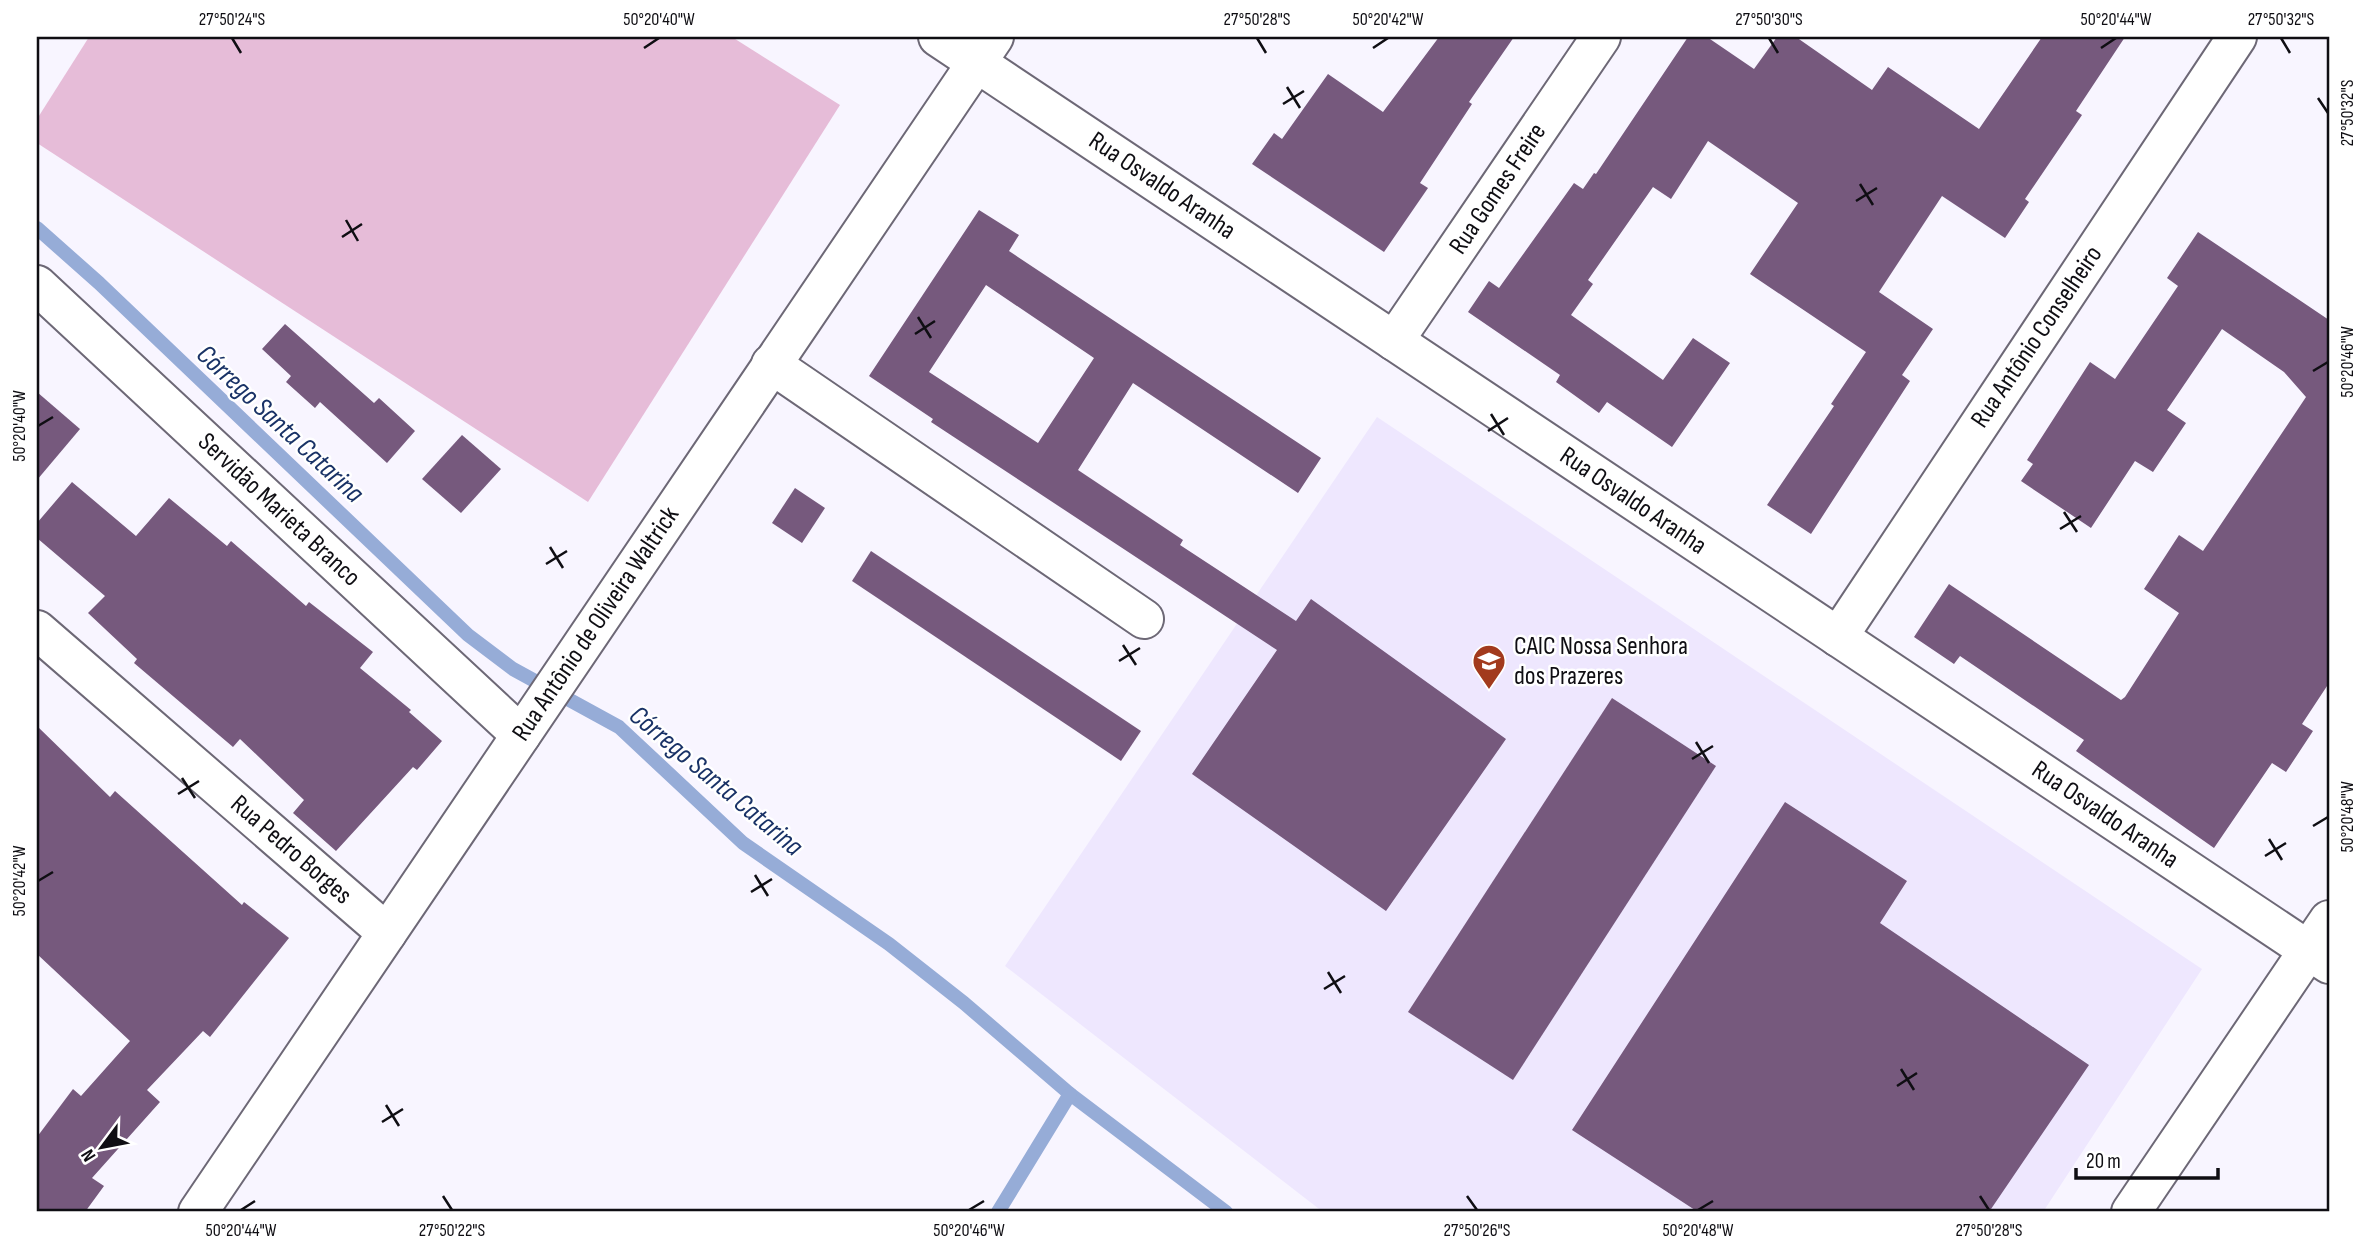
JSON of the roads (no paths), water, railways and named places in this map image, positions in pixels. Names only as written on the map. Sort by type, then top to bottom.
[{"type":"street","name":"Rua Osvaldo Aranha","points":[[938,37],[985,50],[1394,341],[1838,637],[2322,945]]},
{"type":"street","name":"Rua Gomes Freire","points":[[1394,341],[1601,37]]},
{"type":"street","name":"Rua Antônio Conselheiro","points":[[1838,637],[2237,37]]},
{"type":"street","name":"Rua Antônio de Oliveira Waltrick","points":[[198,1212],[985,50]]},
{"type":"street","name":"Servidão Marieta Branco","points":[[37,285],[530,721]]},
{"type":"street","points":[[771,365],[1144,620]]},
{"type":"street","name":"Rua Pedro Borges","points":[[37,630],[387,933]]},
{"type":"street","points":[[2131,1212],[2322,945]]},
{"type":"waterway","name":"Córrego Santa Catarina","points":[[37,228],[99,283],[468,635],[513,669],[619,727],[743,843],[889,944],[964,1003],[1070,1094],[1226,1212]]},
{"type":"waterway","points":[[998,1212],[1070,1094]]},
{"type":"place","name":"CAIC Nossa Senhora dos Prazeres","points":[[1489,691]]}]
